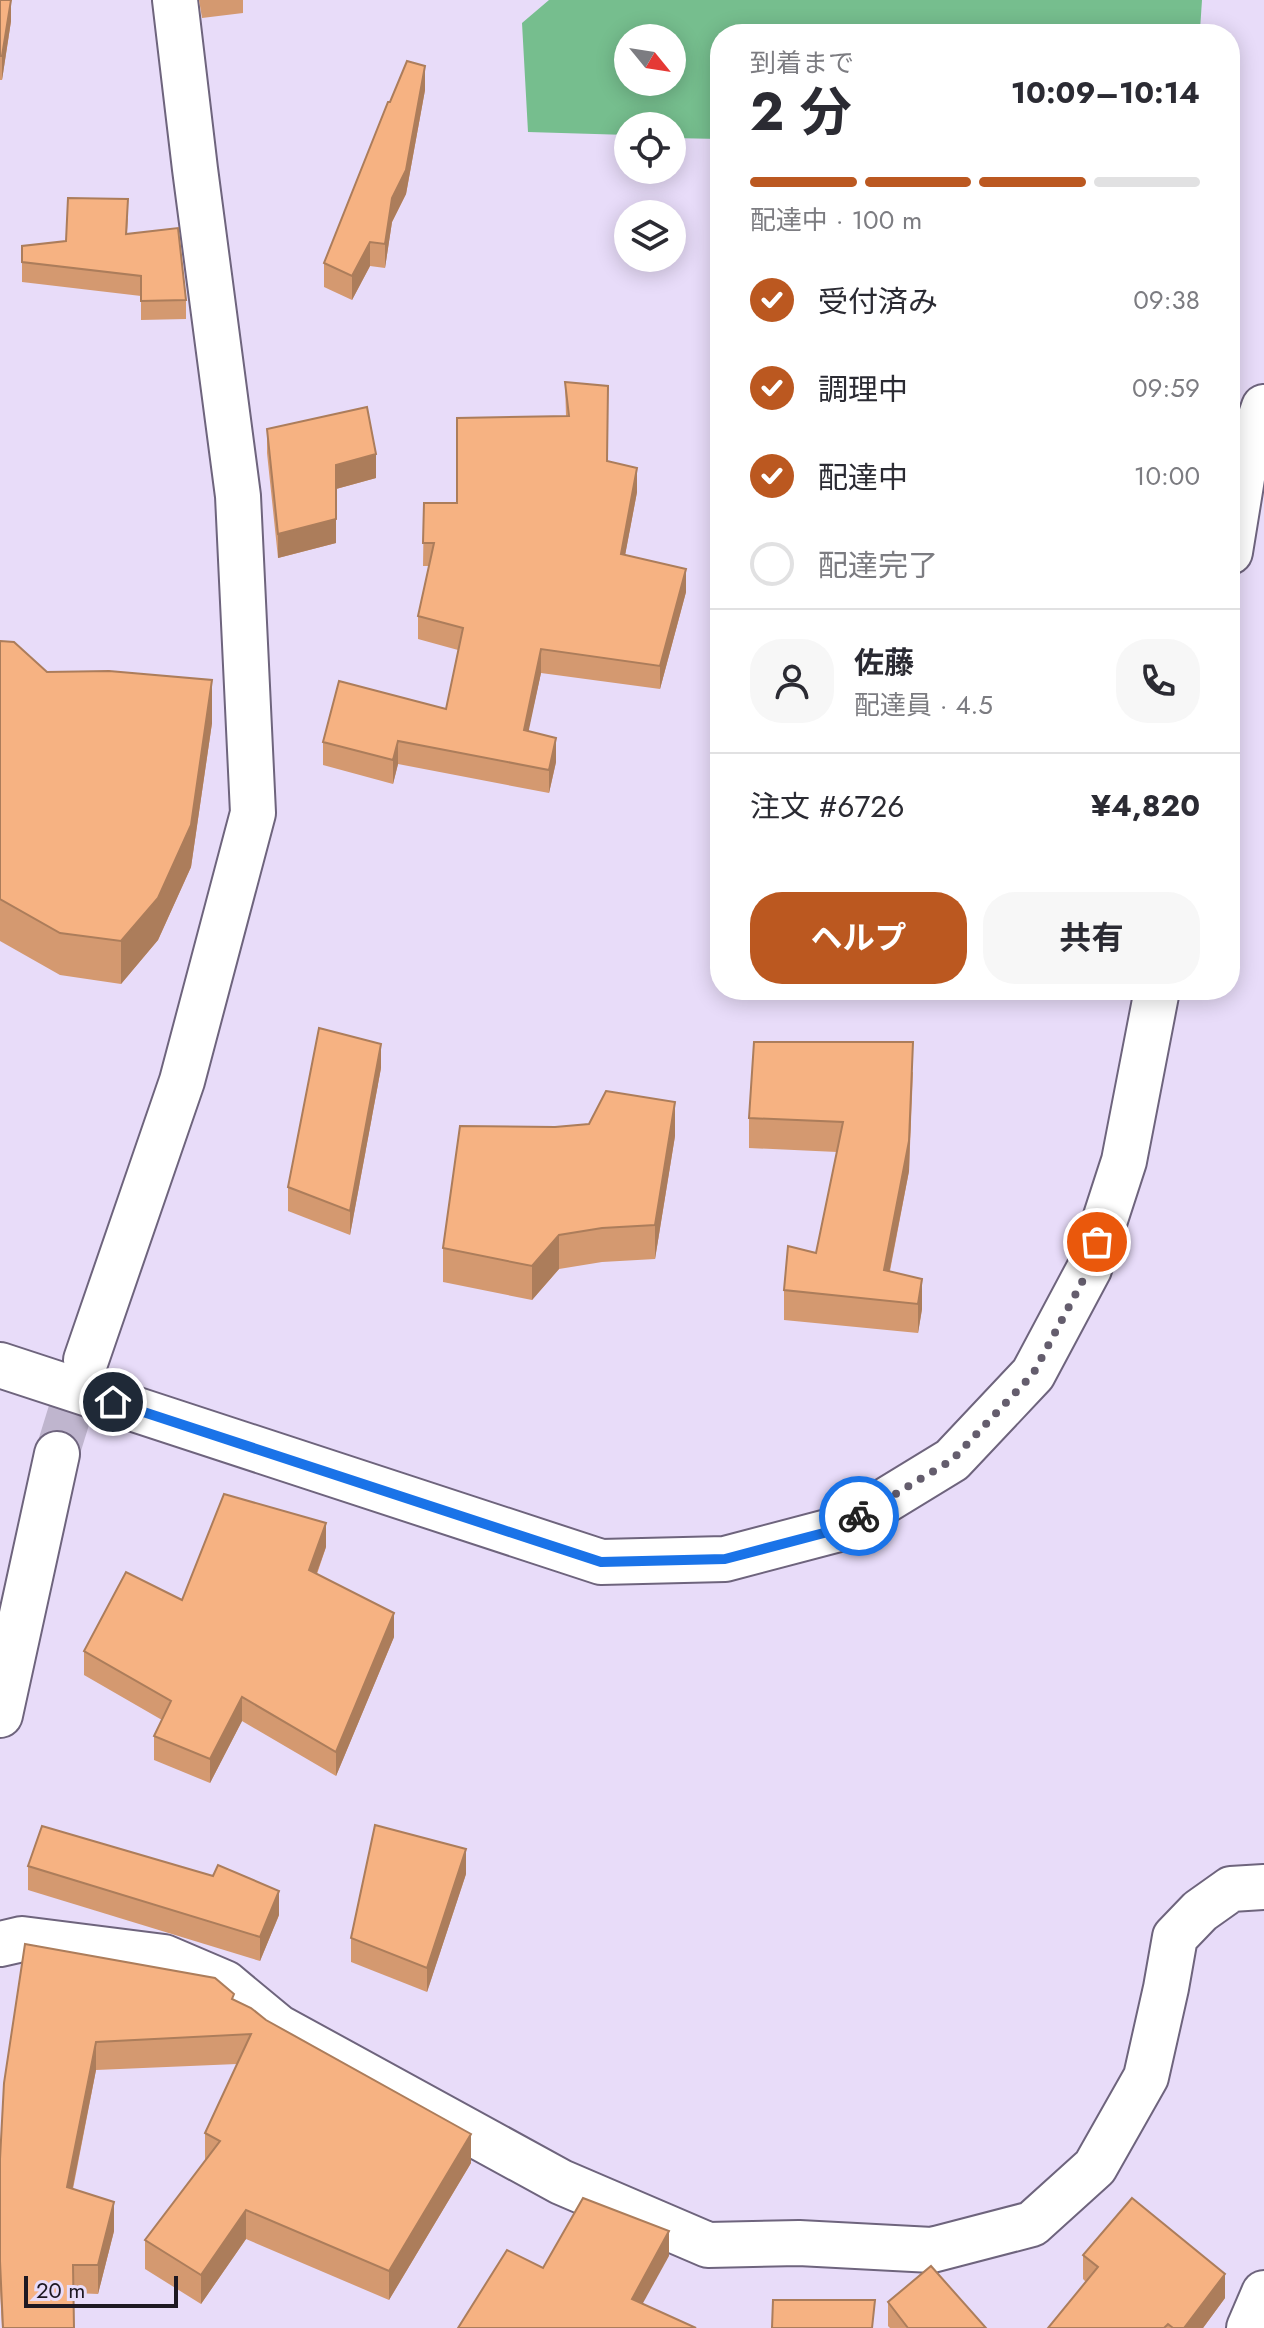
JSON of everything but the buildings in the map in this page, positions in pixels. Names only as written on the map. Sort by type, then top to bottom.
[{"type":"street","points":[[86,1360],[182,1081],[253,813],[238,496],[175,0]]},
{"type":"street","points":[[1240,491],[1244,466],[1264,407]]},
{"type":"street","points":[[0,1365],[601,1562],[725,1559],[839,1529],[952,1460],[1033,1374],[1089,1269],[1124,1161],[1155,1000]]},
{"type":"street","points":[[0,1715],[57,1454]]},
{"type":"street","points":[[0,1944],[22,1939],[164,1957],[225,1983],[278,2027],[561,2182],[708,2245],[799,2243],[932,2250],[1032,2224],[1095,2167],[1146,2077],[1175,1937],[1200,1911],[1231,1889],[1264,1887]]},
{"type":"street","points":[[1249,2328],[1264,2293]]},
{"type":"green space","points":[[549,0],[1202,0],[1200,24],[710,24],[710,139],[686,138],[686,112],[614,112],[614,135],[528,132],[522,23]]},
{"type":"tunnel","points":[[57,1454],[86,1360]]},
{"type":"way so far","points":[[859,1516],[952,1460],[1033,1374],[1089,1269],[1097,1242]]},
{"type":"route","points":[[113,1402],[601,1562],[725,1559],[839,1529],[859,1516]]}]
